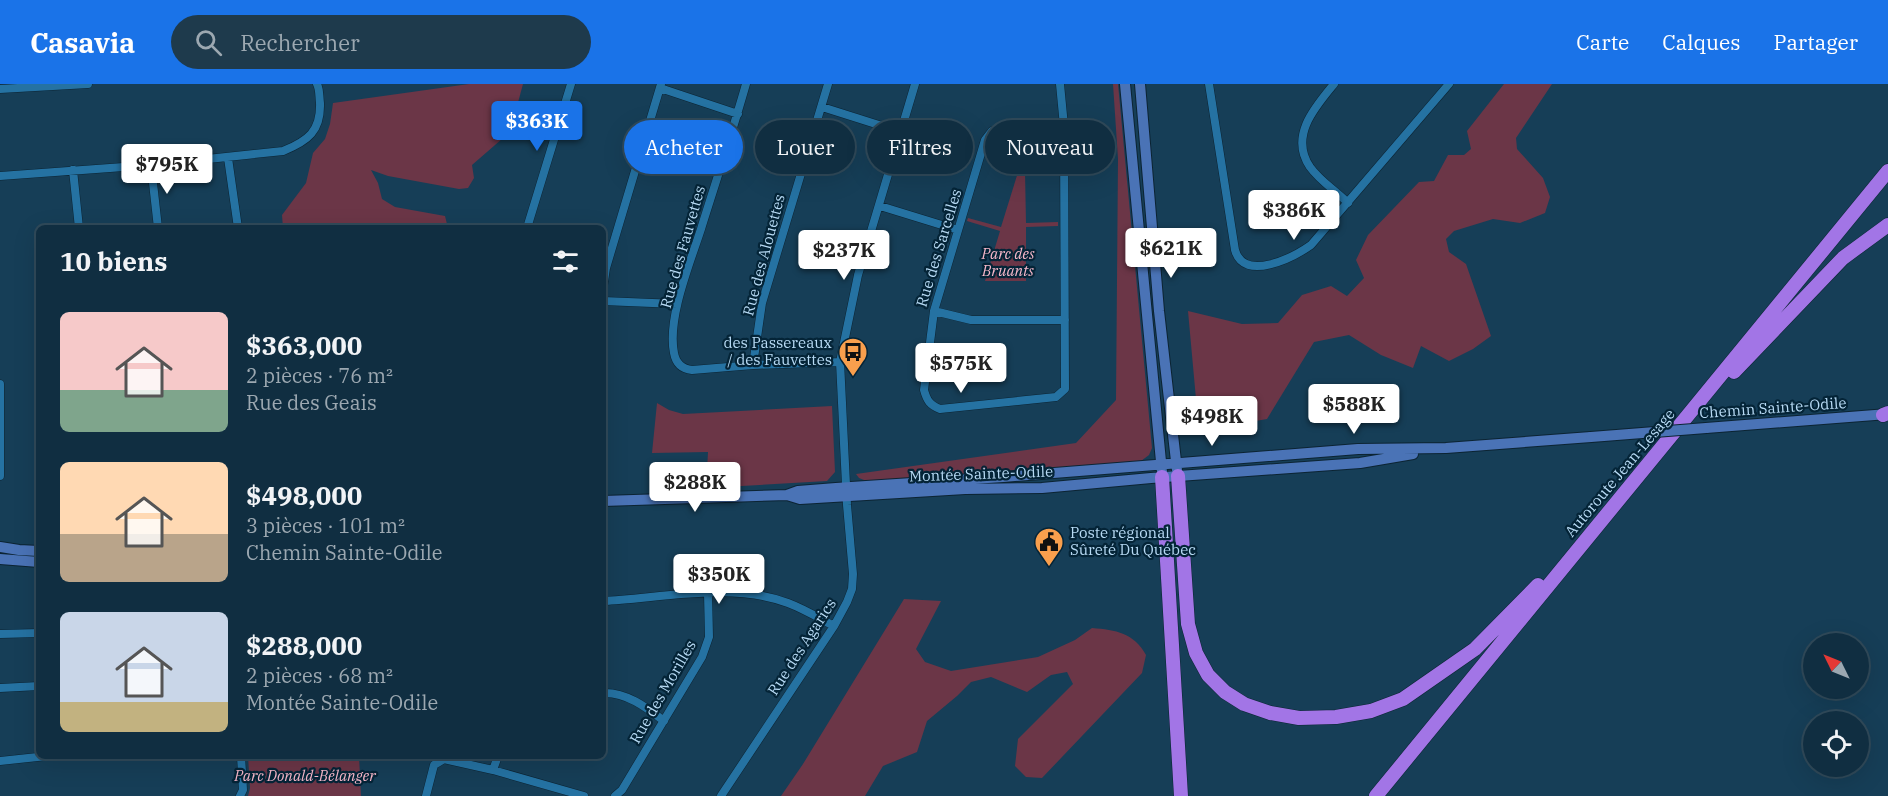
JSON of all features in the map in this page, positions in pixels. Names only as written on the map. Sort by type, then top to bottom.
[{"type":"highway","name":"Autoroute Jean-Lesage","points":[[1376,796],[1888,171]]},
{"type":"highway","points":[[1665,446],[1843,258],[1888,225]]},
{"type":"highway","points":[[1177,470],[1188,624],[1196,653],[1208,675],[1225,692],[1244,704],[1270,713],[1299,718],[1336,717],[1371,711],[1403,699],[1475,649],[1604,517]]},
{"type":"highway","points":[[1162,471],[1181,796]]},
{"type":"main road","points":[[1125,84],[1162,471]]},
{"type":"main road","points":[[1140,84],[1159,311],[1177,470]]},
{"type":"main road","name":"Chemin Sainte-Odile","points":[[1177,470],[1360,463],[1446,448],[1886,414]]},
{"type":"main road","name":"Montée Sainte-Odile","points":[[606,501],[787,495],[800,499],[846,492],[1042,488],[1177,470]]},
{"type":"main road","points":[[0,547],[36,551]]},
{"type":"main road","points":[[0,559],[36,562]]},
{"type":"street","points":[[0,89],[88,84]]},
{"type":"street","points":[[0,176],[151,165],[284,151],[301,144],[314,132],[320,112],[317,84]]},
{"type":"street","points":[[528,225],[571,84]]},
{"type":"street","name":"Rue des Fauvettes","points":[[746,84],[677,304],[674,355],[678,364],[684,369],[840,362]]},
{"type":"street","name":"Rue des Alouettes","points":[[753,365],[762,303],[828,84]]},
{"type":"street","name":"Rue des Agarics","points":[[904,120],[915,84]]},
{"type":"street","name":"Rue des Sarcelles","points":[[1060,84],[1063,120]]},
{"type":"street","points":[[1209,84],[1236,250],[1241,261],[1248,266],[1260,266],[1288,259],[1311,245],[1449,84]]},
{"type":"street","points":[[1334,84],[1313,109],[1306,123],[1302,136],[1302,148],[1311,168],[1348,203]]},
{"type":"street","points":[[606,268],[661,86],[738,114]]},
{"type":"street","points":[[822,107],[867,121]]},
{"type":"street","name":"Rue des Sarcelles","points":[[985,140],[934,311],[924,390],[932,406],[940,409],[1056,397],[1065,389],[1064,174]]},
{"type":"street","points":[[228,158],[238,225]]},
{"type":"street","points":[[151,165],[158,225]]},
{"type":"street","points":[[73,170],[79,225]]},
{"type":"street","name":"Rue des Agarics","points":[[721,796],[834,627],[852,589],[840,362],[858,275],[889,174]]},
{"type":"street","points":[[880,206],[958,231]]},
{"type":"street","points":[[606,302],[677,304]]},
{"type":"street","points":[[934,311],[971,320],[1065,320]]},
{"type":"street","points":[[0,384],[0,476]]},
{"type":"street","points":[[606,601],[736,592],[768,597],[806,610],[834,627]]},
{"type":"street","name":"Rue des Morilles","points":[[615,796],[622,790],[702,657],[709,629],[708,593]]},
{"type":"street","points":[[0,634],[36,633]]},
{"type":"street","points":[[0,688],[36,686]]},
{"type":"street","points":[[606,693],[631,699],[664,720]]},
{"type":"street","points":[[0,761],[36,757]]},
{"type":"street","points":[[240,796],[243,790],[241,759]]},
{"type":"street","points":[[426,796],[434,765],[440,760],[448,759],[584,796]]},
{"type":"street","points":[[493,770],[497,759]]},
{"type":"green space","points":[[469,84],[523,84],[510,132],[472,165],[474,178],[468,188],[459,189],[388,176],[371,170],[378,183],[382,199],[395,207],[445,216],[447,225],[283,225],[282,215],[306,183],[313,153],[325,139],[333,103]]},
{"type":"green space","points":[[1113,84],[1118,84],[1152,448],[1149,455],[1141,461],[869,482],[859,478],[856,474],[1076,443],[1116,400],[1118,159]]},
{"type":"green space","points":[[1504,84],[1552,84],[1516,138],[1517,149],[1543,178],[1550,197],[1545,213],[1520,223],[1493,219],[1454,231],[1446,239],[1449,252],[1466,264],[1491,336],[1473,349],[1449,361],[1421,346],[1413,368],[1381,355],[1349,335],[1314,342],[1267,419],[1209,429],[1198,421],[1188,311],[1242,324],[1278,323],[1302,295],[1331,286],[1347,296],[1364,278],[1356,260],[1368,235],[1419,182],[1434,181],[1448,155],[1464,155],[1471,149],[1467,131]]},
{"type":"green space","name":"Parc des Bruants","points":[[1017,174],[1025,174],[1026,223],[1058,222],[1058,226],[1026,227],[1026,281],[985,281],[1000,231],[967,221],[968,218],[1001,227]]},
{"type":"green space","points":[[657,403],[683,414],[832,406],[835,472],[827,481],[706,488],[708,452],[652,453]]},
{"type":"green space","points":[[904,599],[941,601],[916,649],[925,662],[951,671],[1038,657],[1075,640],[1092,628],[1124,634],[1136,642],[1146,655],[1142,673],[1042,778],[1026,777],[1015,766],[1018,739],[1073,684],[1067,672],[1051,675],[1027,692],[991,677],[971,682],[927,721],[917,752],[883,766],[865,796],[781,796]]},
{"type":"green space","name":"Parc Donald-Bélanger","points":[[248,759],[359,759],[361,796],[248,796],[250,788]]},
{"type":"place","name":"des Passereaux / des Fauvettes","points":[[853,378]]},
{"type":"place","name":"Poste régional Sûreté Du Québec","points":[[1049,568]]}]
